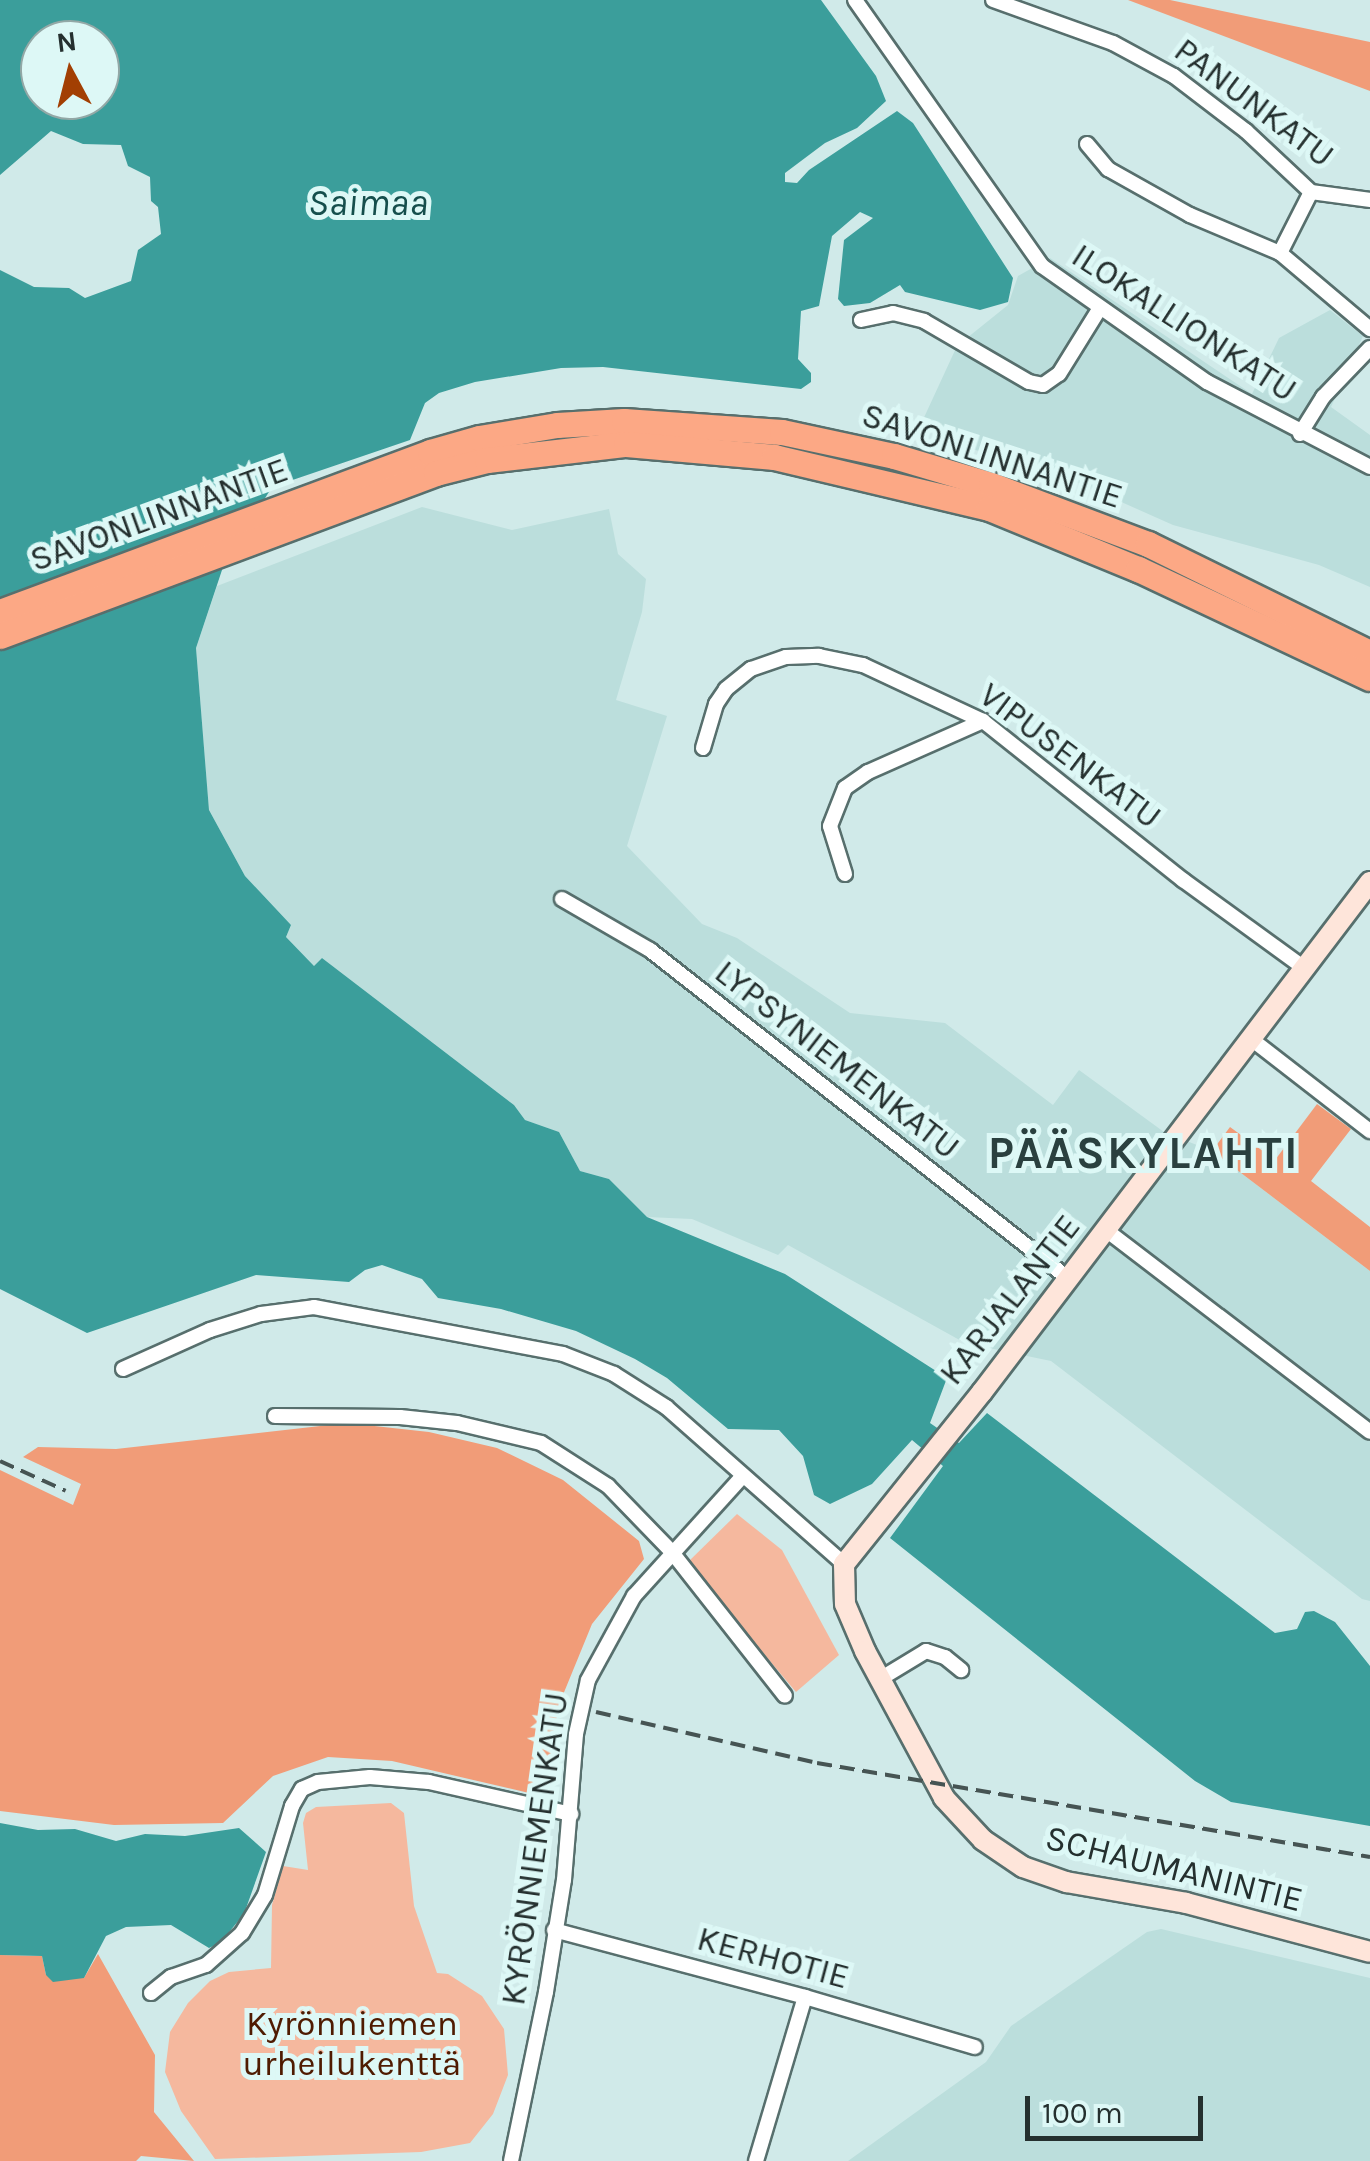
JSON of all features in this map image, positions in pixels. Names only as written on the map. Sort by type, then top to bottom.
[{"type":"highway","name":"SAVONLINNANTIE","points":[[0,636],[433,462],[479,438],[557,425],[624,421],[717,424],[801,436],[894,456],[991,485],[1148,544],[1370,653]]},
{"type":"highway","name":"SAVONLINNANTIE","points":[[0,612],[433,462],[487,460],[626,444],[774,457],[886,480],[1022,521],[1138,568],[1370,678]]},
{"type":"street","name":"ILOKALLIONKATU","points":[[855,0],[1042,266],[1207,382],[1300,434],[1370,467]]},
{"type":"street","name":"PANUNKATU","points":[[993,0],[1113,43],[1174,76],[1246,131],[1311,192],[1370,200]]},
{"type":"street","points":[[1087,144],[1108,169],[1190,215],[1280,254],[1370,329]]},
{"type":"street","points":[[1280,254],[1311,192]]},
{"type":"street","points":[[860,320],[893,313],[924,320],[1029,382],[1043,385],[1059,374],[1100,308]]},
{"type":"street","points":[[1300,434],[1323,397],[1370,348]]},
{"type":"street","name":"VIPUSENKATU","points":[[702,748],[716,704],[726,688],[751,668],[786,656],[818,656],[863,666],[983,722],[1183,880],[1304,968]]},
{"type":"street","points":[[846,874],[830,826],[845,788],[868,772],[983,722]]},
{"type":"street","name":"KARJALANTIE","points":[[844,1564],[1069,1279],[1304,968],[1366,895]]},
{"type":"street","name":"LYPSYNIEMENKATU","points":[[562,899],[650,950],[1069,1279]]},
{"type":"street","points":[[1250,1038],[1370,1131]]},
{"type":"street","points":[[1106,1230],[1370,1432]]},
{"type":"street","points":[[123,1369],[210,1330],[261,1314],[314,1307],[564,1354],[614,1374],[666,1407],[844,1564]]},
{"type":"street","points":[[275,1416],[400,1417],[457,1423],[541,1443],[608,1486],[671,1552],[784,1696]]},
{"type":"street","name":"KYRÖNNIEMENKATU","points":[[511,2161],[540,2028],[570,1814],[576,1734],[588,1680],[611,1631],[671,1552],[742,1476]]},
{"type":"street","name":"SCHAUMANINTIE","points":[[844,1564],[845,1604],[852,1625],[944,1798],[983,1840],[1023,1867],[1066,1882],[1186,1903],[1370,1952]]},
{"type":"street","points":[[880,1679],[926,1650],[945,1657],[961,1670]]},
{"type":"street","points":[[151,1993],[171,1977],[206,1965],[242,1933],[264,1895],[292,1806],[302,1788],[318,1782],[370,1778],[429,1782],[570,1814]]},
{"type":"street","name":"KERHOTIE","points":[[554,1930],[805,1996],[974,2047]]},
{"type":"street","points":[[756,2161],[805,1996]]},
{"type":"shaded area","points":[[1128,0],[1170,0],[1370,42],[1370,91]]},
{"type":"shaded area","points":[[1050,258],[1252,394],[1279,338],[1330,310],[1363,336],[1331,407],[1370,435],[1370,587],[1319,565],[1173,525],[1036,464],[975,450],[921,424],[957,346],[1008,305],[1018,276]]},
{"type":"shaded area","points":[[422,507],[512,530],[609,509],[618,554],[646,579],[642,612],[616,700],[667,716],[627,846],[702,924],[737,938],[850,1013],[945,1023],[1053,1105],[1079,1070],[1164,1132],[1212,1151],[1370,1271],[1370,1601],[1362,1599],[1051,1361],[965,1343],[788,1245],[778,1255],[692,1219],[647,1217],[609,1179],[580,1171],[559,1132],[525,1120],[514,1105],[322,958],[314,966],[286,937],[291,925],[245,876],[209,810],[196,648],[217,586]]},
{"type":"shaded area","points":[[1317,1104],[1351,1129],[1311,1181],[1370,1227],[1370,1271],[1212,1151],[1230,1127],[1275,1160]]},
{"type":"shaded area","points":[[347,1423],[429,1432],[497,1448],[563,1480],[639,1541],[644,1559],[592,1624],[558,1707],[546,1797],[392,1761],[328,1757],[273,1776],[223,1823],[114,1825],[0,1811],[0,1470],[73,1505],[81,1484],[23,1457],[38,1447],[116,1449]]},
{"type":"shaded area","points":[[1161,1929],[1370,1978],[1370,2161],[848,2161],[986,2062],[1011,2026],[1147,1932]]},
{"type":"shaded area","points":[[98,1954],[155,2055],[154,2112],[194,2161],[141,2156],[136,2161],[0,2161],[0,1955],[42,1956],[46,1975],[84,1978]]},
{"type":"green space","points":[[737,1514],[782,1550],[839,1655],[796,1692],[687,1563]]},
{"type":"green space","name":"Kyrönniemen urheilukenttä","points":[[391,1803],[404,1813],[414,1906],[437,1973],[448,1974],[482,1996],[504,2029],[508,2075],[493,2114],[470,2143],[421,2152],[215,2159],[181,2111],[165,2072],[170,2032],[188,2003],[210,1981],[229,1972],[271,1968],[272,1905],[283,1866],[308,1870],[303,1823],[306,1813],[316,1807]]},
{"type":"water","name":"Saimaa","points":[[0,0],[821,0],[876,76],[886,101],[857,128],[825,143],[785,173],[785,182],[797,183],[809,170],[897,111],[913,123],[1013,278],[1008,302],[980,310],[905,292],[900,285],[870,303],[844,306],[838,299],[844,240],[873,218],[860,212],[832,236],[819,306],[801,311],[798,359],[811,373],[811,382],[801,389],[603,367],[561,368],[475,382],[439,393],[425,403],[410,440],[272,487],[224,564],[196,648],[209,810],[245,876],[291,925],[286,937],[314,966],[322,958],[514,1105],[525,1120],[559,1132],[580,1171],[609,1179],[647,1217],[785,1274],[947,1378],[930,1423],[959,1443],[987,1413],[1275,1633],[1297,1629],[1305,1612],[1314,1611],[1335,1622],[1370,1666],[1370,1826],[1231,1802],[1195,1781],[890,1538],[943,1466],[912,1440],[872,1484],[830,1504],[814,1495],[803,1456],[779,1430],[728,1429],[667,1378],[576,1331],[501,1309],[438,1298],[422,1279],[382,1265],[365,1270],[349,1282],[256,1275],[87,1333],[0,1289],[0,270],[34,287],[69,288],[85,298],[131,281],[138,250],[161,234],[158,207],[151,201],[150,177],[128,166],[121,145],[83,144],[51,131],[0,175]]},
{"type":"water","points":[[0,1823],[38,1830],[75,1829],[116,1841],[145,1834],[185,1836],[239,1828],[266,1852],[244,1914],[220,1943],[209,1948],[171,1925],[126,1927],[106,1936],[84,1978],[53,1982],[46,1975],[42,1956],[0,1955]]},
{"type":"railway","points":[[0,1461],[66,1491]]},
{"type":"railway","points":[[596,1712],[817,1763],[1370,1857]]},
{"type":"district","name":"PÄÄSKYLAHTI","points":[[1144,1154]]}]
